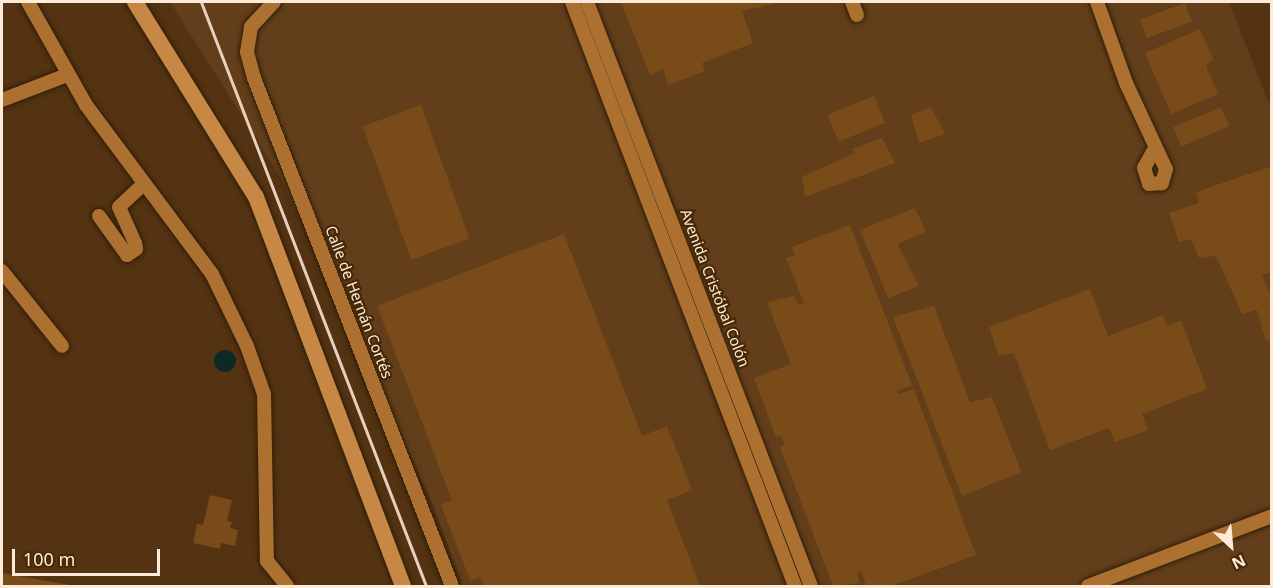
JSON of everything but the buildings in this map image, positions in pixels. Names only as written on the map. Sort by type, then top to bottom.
[{"type":"main road","points":[[135,2],[256,197],[403,586]]},
{"type":"street","points":[[28,2],[67,75],[143,185],[212,274],[260,376],[267,561],[286,586]]},
{"type":"street","name":"Calle de Hernán Cortés","points":[[274,2],[251,27],[247,52],[254,78],[452,586]]},
{"type":"street","points":[[572,2],[795,586]]},
{"type":"street","name":"Avenida Cristóbal Colón","points":[[587,2],[812,586]]},
{"type":"street","points":[[852,2],[857,15]]},
{"type":"street","points":[[1097,2],[1155,148]]},
{"type":"street","points":[[2,100],[67,75]]},
{"type":"street","points":[[99,216],[127,255],[136,249],[119,207],[143,185]]},
{"type":"street","points":[[2,271],[62,346]]},
{"type":"street","points":[[1088,586],[1272,516]]},
{"type":"shaded area","points":[[170,2],[1229,2],[1271,109],[1271,586],[463,586],[432,502],[280,176]]},
{"type":"water","points":[[225,350],[233,353],[236,361],[233,369],[225,372],[217,369],[214,361],[217,353]]},
{"type":"railway","points":[[201,2],[426,586]]}]
